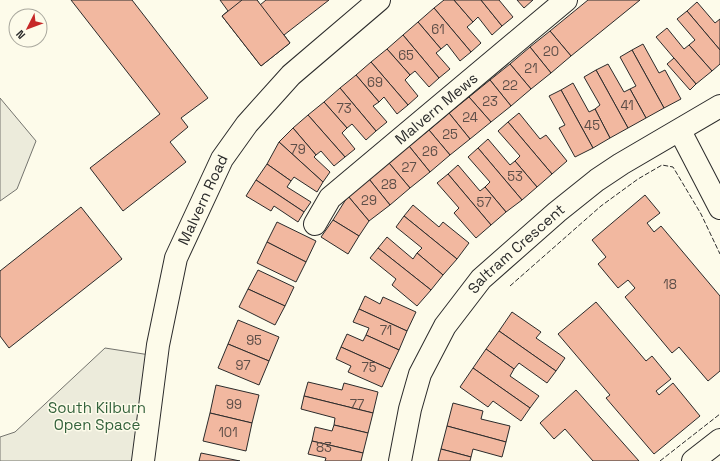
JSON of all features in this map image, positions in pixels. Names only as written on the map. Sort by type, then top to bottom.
[{"type":"street","name":"Malvern Road","points":[[143,461],[158,345],[176,258],[222,159],[247,124],[291,75],[379,0]]},
{"type":"street","name":"Malvern Mews","points":[[315,224],[330,198],[566,0]]},
{"type":"street","name":"Saltram Crescent","points":[[400,461],[410,409],[420,374],[445,326],[481,279],[557,212],[597,180],[621,164],[680,131],[720,106]]},
{"type":"street","points":[[680,131],[720,208]]},
{"type":"street","points":[[693,461],[720,440]]},
{"type":"green space","points":[[0,98],[36,141],[17,189],[0,201]]},
{"type":"green space","name":"South Kilburn Open Space","points":[[105,348],[150,355],[136,461],[0,461],[0,437],[15,432]]},
{"type":"building","points":[[71,0],[132,0],[208,98],[181,118],[188,127],[170,142],[186,162],[123,211],[90,168],[160,114]]},
{"type":"building","points":[[220,0],[257,0],[260,5],[266,0],[329,0],[284,35],[290,43],[261,66],[222,16],[228,11]]},
{"type":"building","points":[[242,0],[257,0],[290,43],[261,66],[222,16]]},
{"type":"building","points":[[444,0],[454,0],[473,22],[467,27],[481,43],[471,52],[434,8]]},
{"type":"building","points":[[454,0],[481,0],[502,26],[492,35],[478,17],[473,22]]},
{"type":"building","points":[[481,0],[499,0],[513,17],[502,26]]},
{"type":"building","points":[[517,0],[533,0],[524,8]]},
{"type":"building","points":[[588,0],[640,0],[571,56],[550,31]]},
{"type":"building","points":[[697,2],[715,23],[720,19],[720,50],[687,11]]},
{"type":"building","points":[[434,8],[471,52],[460,61],[447,44],[441,49],[418,22]]},
{"type":"building","points":[[687,11],[720,50],[720,64],[712,71],[689,45],[695,40],[677,19]]},
{"type":"building","points":[[418,22],[441,49],[436,53],[450,69],[439,78],[403,35]]},
{"type":"building","points":[[667,28],[684,49],[689,45],[712,71],[696,84],[656,37]]},
{"type":"building","points":[[550,31],[571,56],[551,73],[530,47]]},
{"type":"building","points":[[403,35],[439,78],[429,87],[415,71],[410,75],[387,49]]},
{"type":"building","points":[[643,44],[659,73],[665,70],[681,99],[664,108],[632,50]]},
{"type":"building","points":[[530,47],[551,73],[531,89],[510,64]]},
{"type":"building","points":[[387,49],[410,75],[405,80],[418,96],[408,105],[371,62]]},
{"type":"building","points":[[632,50],[664,108],[646,118],[630,89],[636,86],[620,57]]},
{"type":"building","points":[[674,58],[696,84],[690,90],[667,64]]},
{"type":"building","points":[[371,62],[408,105],[397,114],[384,97],[379,102],[356,75]]},
{"type":"building","points":[[510,64],[531,89],[511,106],[490,80]]},
{"type":"building","points":[[608,64],[624,92],[630,89],[646,118],[628,128],[596,70]]},
{"type":"building","points":[[596,70],[628,128],[610,138],[595,109],[600,105],[584,77]]},
{"type":"building","points":[[356,75],[379,102],[373,106],[387,122],[376,131],[340,88]]},
{"type":"building","points":[[490,80],[511,106],[491,122],[469,97]]},
{"type":"building","points":[[573,83],[589,112],[595,109],[610,138],[593,148],[561,90]]},
{"type":"building","points":[[340,88],[376,131],[366,140],[352,124],[347,128],[324,102]]},
{"type":"building","points":[[561,90],[593,148],[575,157],[559,128],[565,125],[549,96]]},
{"type":"building","points":[[469,97],[491,122],[470,139],[449,113]]},
{"type":"building","points":[[324,102],[347,128],[342,133],[355,149],[345,157],[308,115]]},
{"type":"building","points":[[449,113],[470,139],[450,155],[429,130]]},
{"type":"building","points":[[519,113],[540,139],[546,135],[567,161],[552,174],[508,122]]},
{"type":"building","points":[[308,115],[345,157],[334,166],[321,151],[316,155],[293,128]]},
{"type":"building","points":[[508,122],[552,174],[537,187],[515,161],[520,156],[498,131]]},
{"type":"building","points":[[293,128],[316,155],[314,157],[330,172],[323,182],[279,142]]},
{"type":"building","points":[[429,130],[450,155],[430,172],[409,146]]},
{"type":"building","points":[[488,139],[510,165],[515,161],[537,187],[522,200],[478,148]]},
{"type":"building","points":[[279,142],[323,182],[317,192],[294,177],[291,181],[267,164]]},
{"type":"building","points":[[409,146],[430,172],[410,188],[389,163]]},
{"type":"building","points":[[478,148],[522,200],[506,212],[485,187],[490,182],[468,157]]},
{"type":"building","points":[[389,163],[410,188],[390,205],[369,179]]},
{"type":"building","points":[[267,164],[291,181],[287,187],[311,202],[304,212],[256,180]]},
{"type":"building","points":[[458,165],[480,191],[485,187],[506,212],[491,225],[448,174]]},
{"type":"building","points":[[448,174],[491,225],[476,238],[454,213],[459,208],[437,183]]},
{"type":"building","points":[[369,179],[390,205],[369,221],[348,196]]},
{"type":"building","points":[[256,180],[304,212],[298,222],[274,206],[271,211],[246,196]]},
{"type":"building","points":[[645,195],[660,213],[647,223],[654,232],[661,226],[720,296],[720,371],[708,381],[679,347],[672,353],[625,297],[635,288],[628,280],[618,288],[598,264],[606,257],[592,240]]},
{"type":"building","points":[[348,196],[369,221],[359,236],[333,220]]},
{"type":"building","points":[[413,205],[439,227],[443,222],[469,243],[457,259],[404,216]]},
{"type":"building","points":[[81,207],[122,259],[9,348],[0,336],[0,271]]},
{"type":"building","points":[[404,216],[457,259],[443,275],[417,253],[422,248],[396,227]]},
{"type":"building","points":[[333,220],[359,236],[348,254],[321,237]]},
{"type":"building","points":[[277,222],[316,241],[306,262],[267,242]]},
{"type":"building","points":[[387,237],[413,259],[417,253],[443,275],[431,290],[378,248]]},
{"type":"building","points":[[267,242],[306,262],[296,282],[257,263]]},
{"type":"building","points":[[378,248],[431,290],[417,306],[392,285],[396,279],[370,258]]},
{"type":"building","points":[[258,270],[294,287],[285,306],[248,289]]},
{"type":"building","points":[[248,289],[285,306],[275,325],[239,307]]},
{"type":"building","points":[[365,296],[380,304],[383,297],[416,312],[407,331],[359,309]]},
{"type":"building","points":[[596,302],[646,361],[652,356],[671,379],[656,391],[659,395],[673,383],[700,416],[654,454],[606,398],[610,395],[558,334]]},
{"type":"building","points":[[359,309],[407,331],[399,350],[366,335],[369,328],[353,322]]},
{"type":"building","points":[[512,312],[541,332],[536,338],[565,358],[556,371],[499,331]]},
{"type":"building","points":[[238,320],[279,337],[269,361],[228,344]]},
{"type":"building","points":[[499,331],[556,371],[547,383],[519,363],[514,369],[486,349]]},
{"type":"building","points":[[347,334],[363,341],[366,335],[399,350],[390,369],[341,347]]},
{"type":"building","points":[[228,344],[269,361],[259,385],[218,368]]},
{"type":"building","points":[[341,347],[390,369],[382,387],[348,372],[351,366],[336,359]]},
{"type":"building","points":[[486,349],[514,369],[510,376],[539,396],[530,408],[473,368]]},
{"type":"building","points":[[473,368],[530,408],[521,421],[493,401],[488,407],[460,387]]},
{"type":"building","points":[[308,382],[342,390],[344,383],[378,392],[373,413],[304,396]]},
{"type":"building","points":[[216,385],[259,395],[252,423],[210,413]]},
{"type":"building","points":[[576,390],[639,461],[593,461],[565,429],[554,439],[540,423]]},
{"type":"building","points":[[304,396],[373,413],[368,433],[334,425],[335,418],[301,409]]},
{"type":"building","points":[[453,403],[483,411],[481,419],[510,426],[506,442],[447,426]]},
{"type":"building","points":[[210,413],[252,423],[246,451],[203,441]]},
{"type":"building","points":[[334,425],[368,433],[363,453],[312,441],[315,427],[332,431]]},
{"type":"building","points":[[447,426],[506,442],[502,457],[473,449],[471,457],[441,449]]},
{"type":"building","points":[[312,441],[363,453],[361,461],[325,461],[326,458],[308,454]]},
{"type":"building","points":[[441,449],[471,457],[470,461],[438,461]]},
{"type":"building","points":[[201,453],[240,461],[199,461]]},
{"type":"fence","points":[[510,286],[601,206],[638,179],[662,165],[673,167],[701,214],[720,254]]},
{"type":"fence","points":[[660,461],[720,414]]}]
